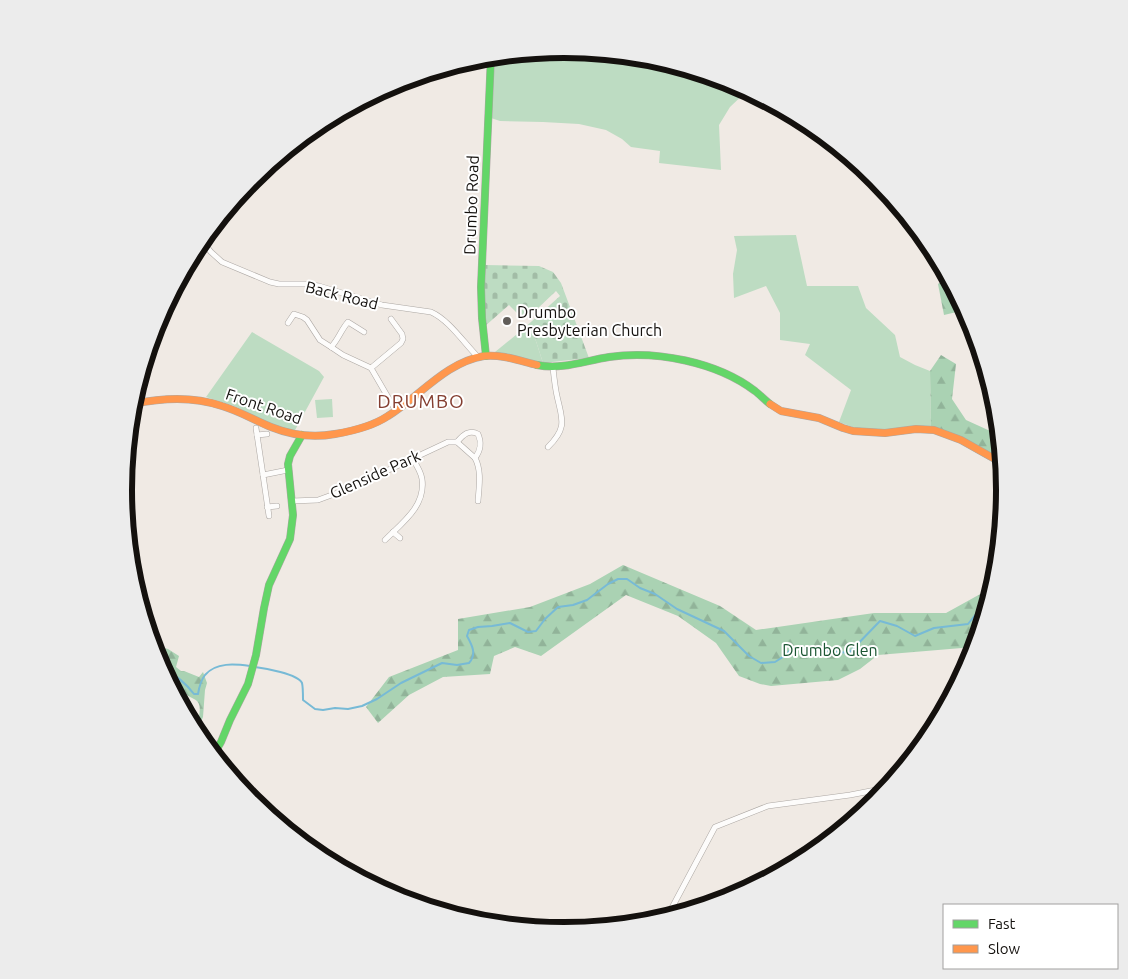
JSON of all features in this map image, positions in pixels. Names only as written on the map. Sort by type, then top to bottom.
[{"type":"street","name":"Drumbo Road","points":[[486,356],[482,318],[482,287],[491,64]]},
{"type":"street","name":"Back Road","points":[[207,247],[222,262],[270,282],[319,286],[382,305],[425,311],[437,315],[446,322],[478,357]]},
{"type":"street","points":[[288,323],[294,314],[303,317],[320,340],[343,355],[371,368],[396,411]]},
{"type":"street","points":[[371,368],[401,343],[403,339],[402,334],[391,319]]},
{"type":"street","points":[[331,347],[342,328],[348,322],[364,332]]},
{"type":"street","points":[[548,446],[559,433],[563,419],[556,395],[553,368],[627,355],[637,355],[702,364],[754,390],[773,406],[787,413],[817,418],[852,431],[884,433],[908,428],[932,429],[946,433],[995,459]]},
{"type":"street","name":"Front Road","points":[[141,402],[170,398],[202,400],[238,410],[286,432],[322,436],[356,429],[386,418],[436,379],[478,357],[505,358],[553,368]]},
{"type":"street","points":[[256,428],[269,516]]},
{"type":"street","name":"Glenside Park","points":[[292,501],[318,500],[348,489],[448,442],[457,442],[462,435],[468,432],[478,434],[480,439],[481,448],[475,458],[480,470],[478,501]]},
{"type":"street","points":[[257,435],[266,434]]},
{"type":"street","points":[[218,747],[246,691],[270,581],[289,545],[292,534],[294,517],[288,464],[290,456],[302,435]]},
{"type":"street","points":[[457,442],[475,458]]},
{"type":"street","points":[[385,540],[408,518],[422,496],[422,476],[412,458]]},
{"type":"street","points":[[263,475],[288,470]]},
{"type":"street","points":[[267,507],[277,506]]},
{"type":"street","points":[[393,532],[400,538]]},
{"type":"street","points":[[672,908],[715,827],[768,806],[873,790]]},
{"type":"green space","points":[[536,58],[592,58],[648,66],[703,80],[742,96],[730,107],[719,125],[721,170],[659,163],[660,151],[631,147],[622,139],[606,130],[579,124],[500,121],[491,118],[494,64]]},
{"type":"green space","points":[[796,235],[807,286],[858,286],[866,308],[895,335],[900,357],[930,371],[931,427],[909,426],[885,431],[858,429],[839,422],[851,390],[805,355],[810,344],[780,340],[780,313],[766,286],[734,298],[733,274],[737,250],[734,236]]},
{"type":"green space","points":[[485,265],[539,266],[553,272],[561,283],[589,358],[543,363],[535,338],[522,330],[560,296],[556,291],[535,311],[533,310],[523,319],[509,305],[484,327],[482,299]]},
{"type":"green space","points":[[942,282],[957,312],[944,315],[938,284]]},
{"type":"green space","points":[[522,330],[535,338],[543,363],[495,352]]},
{"type":"green space","points":[[252,332],[319,371],[324,377],[294,432],[273,425],[234,406],[206,397]]},
{"type":"green space","points":[[941,355],[956,364],[952,399],[966,420],[992,432],[995,463],[931,427],[930,371]]},
{"type":"green space","points":[[332,399],[333,417],[317,418],[315,400]]},
{"type":"green space","name":"Drumbo Glen","points":[[623,565],[720,606],[756,630],[874,613],[946,613],[983,592],[966,648],[878,655],[860,669],[838,680],[771,686],[739,676],[716,643],[678,616],[626,595],[541,656],[515,647],[494,656],[490,674],[443,677],[409,695],[378,723],[366,707],[389,677],[458,650],[458,619],[530,607],[590,584]]},
{"type":"green space","points":[[162,647],[179,656],[176,667],[181,671],[199,677],[203,672],[207,683],[203,717],[201,723],[199,703],[183,692]]},
{"type":"waterway","points":[[255,667],[280,672],[299,680],[302,683],[303,700],[315,709],[348,709],[362,706],[377,699],[401,683],[442,663],[457,665],[469,663],[473,656],[472,646],[467,636],[469,630],[510,623],[528,632],[536,631],[558,607],[573,605],[587,600],[618,579],[627,579],[640,588],[655,594],[677,609],[724,631],[749,656],[761,663],[775,662],[786,655],[792,648],[849,653],[880,621],[897,626],[915,636],[934,628],[968,624],[977,613]]},
{"type":"waterway","points":[[174,675],[194,694],[198,694],[200,684],[209,671],[220,666],[250,666]]},
{"type":"traffic: fast","points":[[486,356],[481,287],[491,64]]},
{"type":"traffic: fast","points":[[537,365],[564,366],[627,355],[666,357],[723,372],[755,391],[770,404]]},
{"type":"traffic: fast","points":[[218,748],[248,684],[256,655],[269,585],[290,539],[293,515],[288,464],[290,456],[302,435]]},
{"type":"traffic: slow","points":[[141,402],[166,399],[189,399],[228,408],[286,432],[310,436],[327,435],[356,430],[382,420],[433,381],[457,365],[470,360],[484,356],[497,356],[537,365]]},
{"type":"traffic: slow","points":[[770,404],[781,411],[819,418],[853,431],[885,433],[916,429],[934,430],[961,440],[995,459]]},
{"type":"place","name":"Drumbo Presbyterian Church","points":[[507,321]]},
{"type":"district","name":"DRUMBO","points":[[421,401]]}]
